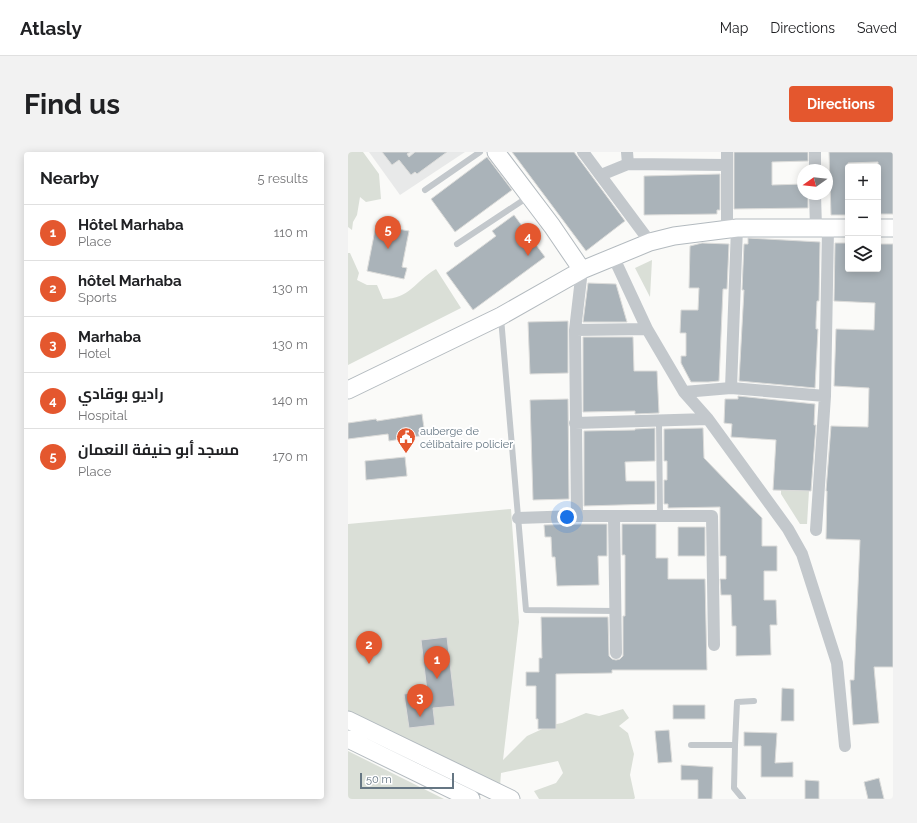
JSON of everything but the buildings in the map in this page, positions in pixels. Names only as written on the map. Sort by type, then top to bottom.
[{"type":"main road","points":[[496,152],[552,226],[582,270]]},
{"type":"main road","points":[[348,390],[500,316],[582,270],[650,242],[674,236],[732,228],[845,228]]},
{"type":"main road","points":[[881,228],[893,228]]},
{"type":"main road","points":[[348,720],[511,799]]},
{"type":"main road","points":[[348,739],[471,799]]},
{"type":"street","points":[[583,152],[650,242]]},
{"type":"street","points":[[627,152],[628,164]]},
{"type":"street","points":[[727,152],[732,228],[731,388]]},
{"type":"street","points":[[815,152],[815,164]]},
{"type":"street","points":[[601,175],[628,164],[727,165]]},
{"type":"street","points":[[816,200],[822,228],[825,396],[816,530]]},
{"type":"street","points":[[613,256],[647,329],[684,392],[708,419],[788,529],[802,554],[838,663],[845,746]]},
{"type":"street","points":[[577,516],[575,330],[582,270]]},
{"type":"street","points":[[575,330],[647,329]]},
{"type":"street","points":[[684,392],[731,388],[825,396]]},
{"type":"street","points":[[575,423],[659,422],[708,419]]},
{"type":"street","points":[[518,518],[577,516],[712,516],[714,645]]},
{"type":"street","points":[[614,516],[616,653]]},
{"type":"lane","points":[[425,190],[480,152]]},
{"type":"lane","points":[[457,244],[529,196]]},
{"type":"lane","points":[[500,316],[526,610],[615,611]]},
{"type":"lane","points":[[659,422],[660,516]]},
{"type":"lane","points":[[743,799],[734,788],[737,702],[754,701]]},
{"type":"lane","points":[[691,744],[735,745]]},
{"type":"shaded area","points":[[348,152],[363,152],[379,174],[381,199],[366,202],[360,197],[357,215],[353,222],[352,230],[348,227]]},
{"type":"shaded area","points":[[369,152],[465,152],[400,195]]},
{"type":"shaded area","points":[[348,253],[350,253],[359,273],[357,280],[367,285],[377,285],[383,299],[400,296],[406,293],[436,269],[461,308],[348,365]]},
{"type":"shaded area","points":[[652,260],[650,297],[635,268]]},
{"type":"shaded area","points":[[781,490],[809,491],[807,524],[800,524],[781,494]]},
{"type":"shaded area","points":[[511,509],[519,622],[503,760],[527,736],[551,725],[562,723],[586,713],[599,716],[623,709],[629,718],[619,726],[628,733],[634,754],[630,775],[634,799],[539,799],[534,791],[556,783],[563,773],[558,761],[501,773],[500,787],[348,714],[348,524]]},
{"type":"shaded area","points":[[348,751],[444,799],[348,799]]},
{"type":"place","name":"مسجد أبو حنيفة النعمان","points":[[388,249]]},
{"type":"place","name":"راديو بوقادي","points":[[528,256]]},
{"type":"place","name":"auberge de célibataire policier","points":[[406,454]]},
{"type":"place","name":"hôtel Marhaba","points":[[369,664]]},
{"type":"place","name":"Hôtel Marhaba","points":[[437,679]]},
{"type":"place","name":"Marhaba","points":[[420,717]]}]
